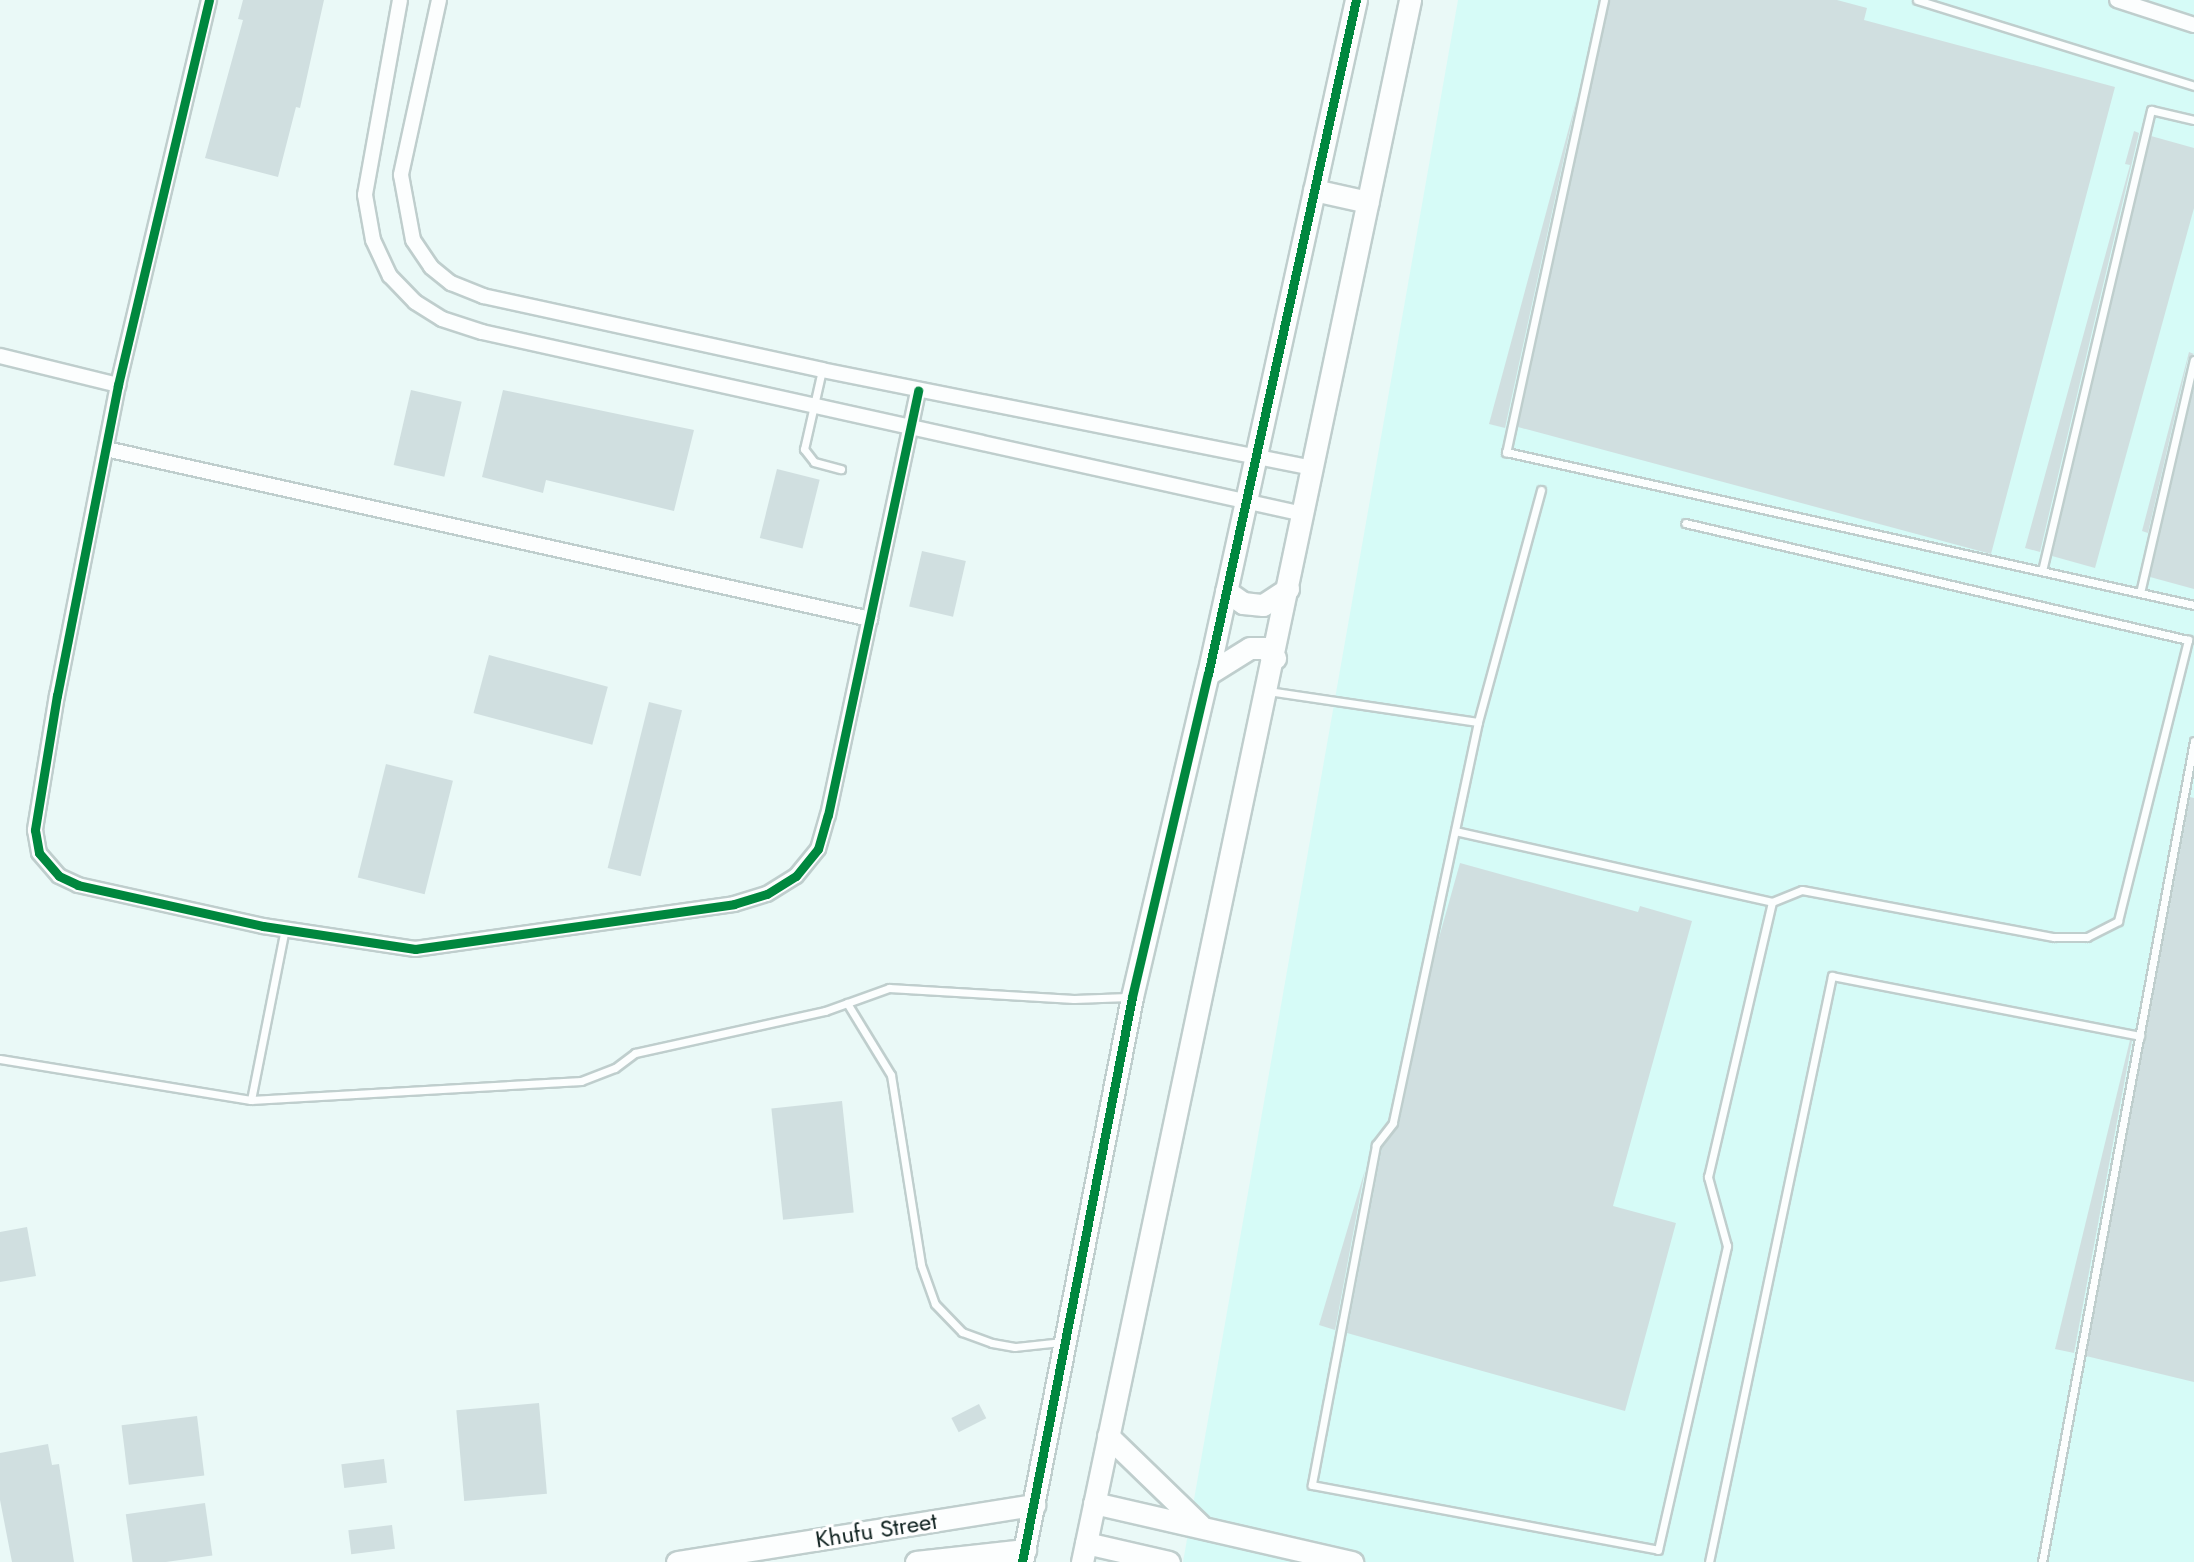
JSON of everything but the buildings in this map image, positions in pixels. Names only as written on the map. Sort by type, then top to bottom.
[{"type":"street","points":[[209,0],[118,385],[55,709],[35,830],[39,853],[59,876],[78,885],[285,929],[415,949],[707,908],[767,894],[796,876],[818,849],[913,426],[918,390]]},
{"type":"street","points":[[400,0],[365,195],[373,240],[390,276],[415,302],[442,319],[482,332],[1303,514]]},
{"type":"street","points":[[439,0],[401,175],[413,240],[431,267],[451,283],[483,296],[822,370],[1313,468]]},
{"type":"street","points":[[1024,1556],[1132,997],[1208,674],[1356,0]]},
{"type":"street","points":[[1163,1562],[1084,1553],[1275,658],[1410,0]]},
{"type":"street","points":[[2117,0],[2194,25]]},
{"type":"street","points":[[1314,190],[1368,202]]},
{"type":"street","points":[[0,356],[118,385]]},
{"type":"street","points":[[106,449],[870,619]]},
{"type":"street","points":[[1226,591],[1242,603],[1263,605],[1288,589]]},
{"type":"street","points":[[1208,674],[1250,648],[1264,648],[1275,658]]},
{"type":"street","points":[[1108,1436],[1201,1527]]},
{"type":"street","points":[[1094,1503],[1352,1562]]},
{"type":"street","name":"Khufu Street","points":[[677,1562],[1034,1505]]},
{"type":"street","name":"Khufu Street","points":[[916,1562],[1024,1556]]},
{"type":"lane","points":[[1604,0],[1507,452],[2194,605]]},
{"type":"lane","points":[[1917,0],[2194,86]]},
{"type":"lane","points":[[2042,571],[2151,110],[2194,120]]},
{"type":"lane","points":[[2140,593],[2194,360]]},
{"type":"lane","points":[[822,370],[806,456],[841,469]]},
{"type":"lane","points":[[1541,490],[1478,722],[1393,1123],[1376,1144],[1312,1485],[1658,1550],[1727,1246],[1708,1177],[1772,902]]},
{"type":"lane","points":[[1455,831],[1772,902],[1802,890],[2054,937],[2087,937],[2119,922],[2188,640],[1685,523]]},
{"type":"lane","points":[[1267,691],[1478,722]]},
{"type":"lane","points":[[2042,1562],[2194,741]]},
{"type":"lane","points":[[251,1100],[285,929]]},
{"type":"lane","points":[[1710,1562],[1832,976],[2140,1036]]},
{"type":"lane","points":[[0,1059],[251,1100],[581,1081],[615,1068],[635,1053],[847,1003],[889,988],[1074,999],[1132,997]]},
{"type":"lane","points":[[847,1003],[891,1075],[921,1265],[935,1304],[962,1332],[992,1343],[1015,1347],[1066,1341]]},
{"type":"shaded area","points":[[1458,0],[2194,0],[2194,1562],[1183,1562]]},
{"type":"cycle path","points":[[209,0],[118,385],[57,695],[35,830],[39,853],[59,876],[78,885],[263,926],[415,949],[734,904],[767,894],[796,876],[818,849],[828,815],[918,390]]},
{"type":"cycle path","points":[[1022,1562],[1132,997],[1208,674],[1356,0]]}]
